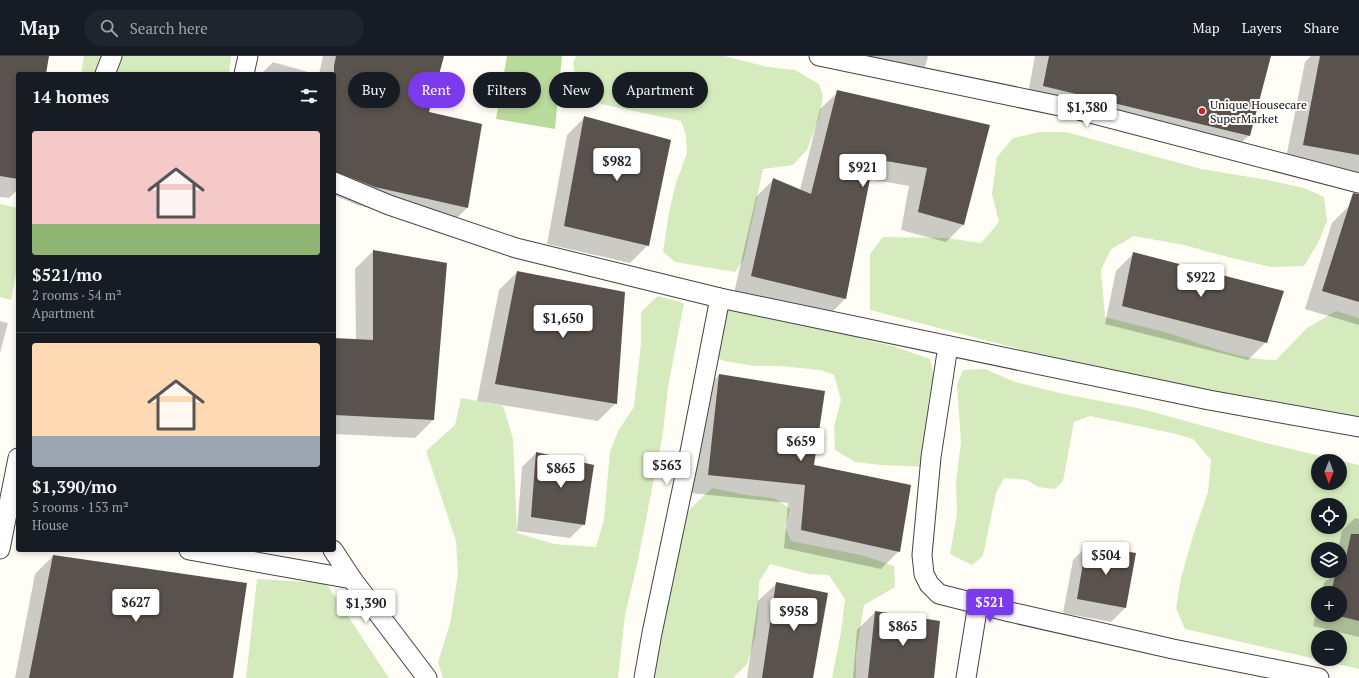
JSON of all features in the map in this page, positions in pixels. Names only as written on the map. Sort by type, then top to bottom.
[{"type":"street","points":[[107,72],[112,56]]},
{"type":"street","points":[[244,72],[248,56]]},
{"type":"street","points":[[819,56],[1079,110],[1359,182]]},
{"type":"street","points":[[336,183],[389,205],[516,248],[720,298],[1209,400],[1359,427]]},
{"type":"street","points":[[644,678],[720,298]]},
{"type":"street","points":[[948,346],[929,472],[922,555],[924,574],[929,584],[939,594],[1173,649],[1319,678]]},
{"type":"street","points":[[0,549],[12,516],[16,477]]},
{"type":"street","points":[[200,552],[352,579]]},
{"type":"street","points":[[334,552],[352,579],[427,678]]},
{"type":"street","points":[[966,678],[978,604]]},
{"type":"green space","points":[[84,56],[231,56],[229,72],[81,72]]},
{"type":"green space","points":[[507,56],[562,56],[560,72],[549,72],[549,108],[557,108],[555,129],[496,119],[498,108],[541,108],[541,72],[504,72]]},
{"type":"green space","points":[[576,56],[724,56],[768,67],[795,70],[819,84],[823,96],[819,118],[807,150],[793,165],[763,169],[744,259],[735,272],[675,262],[663,252],[669,212],[676,183],[687,153],[686,135],[681,121],[619,108],[708,108],[708,72],[612,72],[612,106],[604,105],[604,72],[574,72],[573,63]]},
{"type":"green space","points":[[1040,132],[1066,132],[1201,169],[1268,180],[1304,188],[1324,197],[1327,221],[1318,243],[1304,266],[1271,267],[1184,245],[1134,236],[1111,249],[1101,270],[1105,317],[1161,331],[1232,354],[1276,360],[1307,328],[1336,311],[1359,318],[1359,432],[1260,412],[870,310],[870,254],[883,237],[947,238],[981,243],[999,222],[992,194],[997,157],[1013,138]]},
{"type":"green space","points":[[0,204],[16,208],[16,273],[11,300],[0,297]]},
{"type":"green space","points":[[658,296],[684,303],[668,387],[663,433],[637,565],[625,615],[618,678],[443,678],[438,662],[450,624],[458,574],[456,541],[426,451],[455,425],[461,398],[503,406],[513,439],[517,533],[554,544],[596,547],[604,519],[610,452],[618,431],[634,407],[641,343],[641,312]]},
{"type":"green space","points":[[717,307],[818,325],[866,340],[893,346],[930,359],[934,377],[928,404],[929,432],[926,467],[855,462],[835,450],[834,427],[841,400],[834,375],[820,370],[780,366],[754,366],[724,361],[704,351]]},
{"type":"green space","points":[[985,369],[1015,382],[1064,394],[1142,409],[1266,443],[1312,454],[1311,454],[1311,490],[1347,490],[1347,462],[1359,465],[1359,669],[1346,666],[1347,630],[1311,630],[1311,658],[1185,629],[1176,608],[1181,578],[1208,492],[1211,460],[1193,439],[1172,433],[1090,416],[1074,422],[1063,481],[1055,489],[1038,487],[1027,480],[1004,478],[996,493],[983,556],[972,565],[950,554],[957,514],[956,482],[961,442],[957,385],[963,370]]},
{"type":"green space","points":[[712,488],[746,495],[774,498],[790,509],[785,527],[791,541],[865,556],[894,566],[895,587],[864,605],[856,654],[856,678],[832,678],[841,632],[845,599],[829,575],[809,574],[770,564],[759,582],[758,613],[755,638],[747,664],[733,678],[649,678],[677,531],[690,509]]},
{"type":"green space","points":[[257,579],[326,583],[389,678],[246,678]]},
{"type":"building","points":[[0,56],[49,56],[46,72],[16,72],[16,179],[0,176]]},
{"type":"building","points":[[336,56],[444,56],[440,72],[408,72],[408,108],[430,108],[429,112],[482,124],[468,208],[375,187],[336,172],[336,72],[334,72]]},
{"type":"building","name":"Unique Housecare SuperMarket","points":[[1049,56],[1271,56],[1250,136],[1043,86]]},
{"type":"building","points":[[1320,56],[1359,56],[1359,155],[1303,145]]},
{"type":"building","points":[[837,90],[990,125],[964,225],[918,212],[927,168],[874,159],[846,299],[751,276],[773,178],[811,194]]},
{"type":"building","points":[[584,116],[671,140],[649,246],[564,226]]},
{"type":"building","points":[[1353,193],[1359,194],[1359,302],[1322,291]]},
{"type":"building","points":[[373,250],[447,263],[434,420],[336,415],[336,338],[373,340]]},
{"type":"building","points":[[1133,252],[1284,291],[1267,343],[1122,306]]},
{"type":"building","points":[[517,271],[625,292],[617,404],[495,384]]},
{"type":"building","points":[[719,374],[825,391],[814,465],[911,485],[900,552],[801,530],[805,485],[708,475]]},
{"type":"building","points":[[536,452],[594,465],[585,525],[531,517]]},
{"type":"building","points":[[1351,534],[1359,534],[1359,621],[1347,618],[1347,586],[1333,586],[1334,578],[1347,578],[1347,552]]},
{"type":"building","points":[[1086,545],[1136,553],[1126,608],[1077,599]]},
{"type":"building","points":[[53,555],[247,583],[233,678],[29,678]]},
{"type":"building","points":[[776,582],[828,593],[813,678],[762,678]]},
{"type":"building","points":[[875,611],[940,621],[934,678],[868,678]]},
{"type":"place","name":"Unique Housecare SuperMarket","points":[[1202,111]]}]
